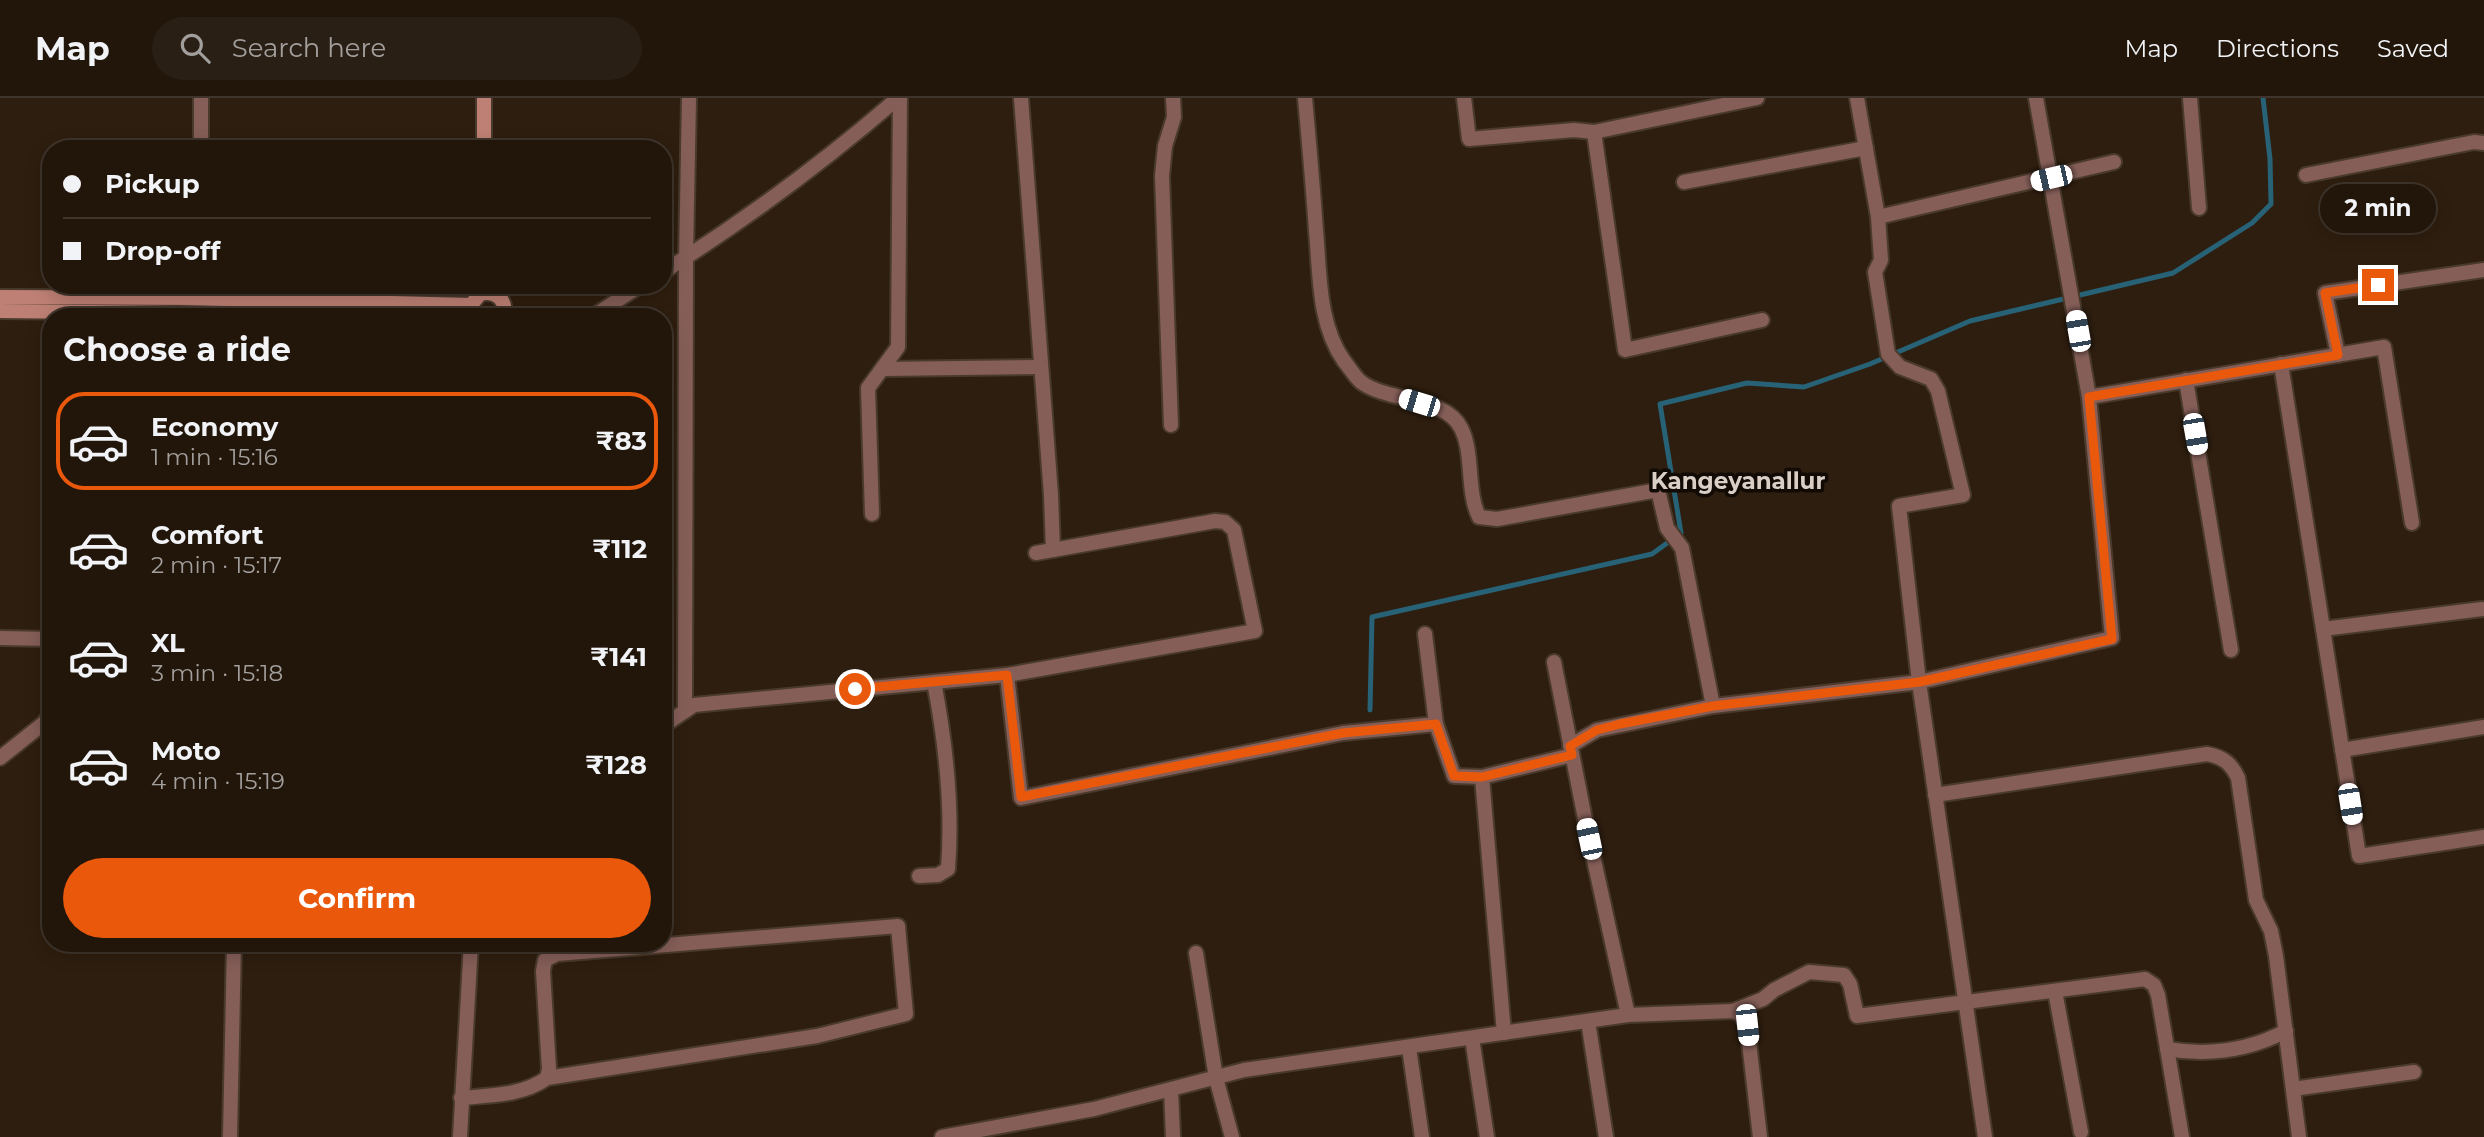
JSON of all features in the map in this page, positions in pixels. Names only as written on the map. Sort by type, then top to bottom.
[{"type":"main road","points":[[484,98],[484,140]]},
{"type":"main road","points":[[0,297],[121,294]]},
{"type":"main road","points":[[227,294],[407,308]]},
{"type":"main road","points":[[0,311],[42,311]]},
{"type":"street","points":[[201,98],[201,140]]},
{"type":"street","points":[[685,711],[689,98]]},
{"type":"street","points":[[672,266],[739,224],[842,146],[899,98]]},
{"type":"street","points":[[872,514],[868,388],[898,346],[899,98]]},
{"type":"street","points":[[1021,98],[1054,550]]},
{"type":"street","points":[[1171,425],[1162,176],[1165,146],[1174,117],[1173,98]]},
{"type":"street","points":[[1306,98],[1323,307],[1334,343],[1361,382],[1437,408],[1452,416],[1461,428],[1479,517],[1497,519],[1658,490],[1667,528],[1682,548],[1713,706]]},
{"type":"street","points":[[1465,98],[1469,139],[1574,130],[1594,132],[1757,98]]},
{"type":"street","points":[[1857,98],[1878,217],[1881,260],[1875,272],[1888,354],[1899,365],[1931,379],[1938,391],[1963,495],[1899,506],[1934,795],[1984,1137]]},
{"type":"street","points":[[1425,634],[1436,724],[1454,776],[1482,777],[1571,750],[1597,730],[1713,706],[1919,682],[2112,639],[2089,397],[2036,98]]},
{"type":"street","points":[[2190,98],[2199,208]]},
{"type":"street","points":[[1594,132],[1625,350],[1762,320]]},
{"type":"street","points":[[2306,175],[2474,142],[2484,143]]},
{"type":"street","points":[[1684,182],[1866,148]]},
{"type":"street","points":[[1878,217],[2114,162]]},
{"type":"street","points":[[2338,355],[2325,293],[2484,270]]},
{"type":"street","points":[[606,308],[627,294]]},
{"type":"street","points":[[2089,397],[2384,347],[2413,523]]},
{"type":"street","points":[[2281,364],[2359,856],[2484,837]]},
{"type":"street","points":[[882,369],[1041,367]]},
{"type":"street","points":[[2186,380],[2231,650]]},
{"type":"street","points":[[672,720],[694,705],[1007,675],[1255,631],[1234,530],[1225,522],[1215,521],[1036,553]]},
{"type":"street","points":[[2323,629],[2482,609]]},
{"type":"street","points":[[0,638],[42,639]]},
{"type":"street","points":[[1554,662],[1602,904],[1628,1015]]},
{"type":"street","points":[[1007,675],[1021,797],[1343,733],[1436,724]]},
{"type":"street","points":[[919,876],[938,875],[948,869],[951,833],[948,769],[934,682]]},
{"type":"street","points":[[0,758],[42,725]]},
{"type":"street","points":[[2342,750],[2484,727]]},
{"type":"street","points":[[1934,795],[2207,754],[2221,757],[2232,766],[2238,778],[2256,900],[2271,931],[2299,1137]]},
{"type":"street","points":[[1482,777],[1504,1034]]},
{"type":"street","points":[[461,1098],[516,1092],[537,1086],[547,1078],[817,1036],[906,1014],[898,926],[672,945]]},
{"type":"street","points":[[230,1137],[234,952]]},
{"type":"street","points":[[460,1136],[470,952]]},
{"type":"street","points":[[547,1078],[549,1069],[543,971],[545,960],[557,954],[581,952]]},
{"type":"street","points":[[1196,953],[1216,1078],[1232,1137]]},
{"type":"street","points":[[942,1137],[1094,1110],[1244,1070],[1628,1015],[1733,1011],[1763,999],[1774,990],[1809,972],[1844,975],[1850,984],[1857,1016],[2145,979],[2154,985],[2158,995],[2182,1137]]},
{"type":"street","points":[[2055,991],[2081,1132]]},
{"type":"street","points":[[1733,1011],[1741,1015],[1747,1025],[1760,1137]]},
{"type":"street","points":[[1588,1021],[1606,1137]]},
{"type":"street","points":[[2168,1049],[2204,1054],[2225,1052],[2272,1039],[2286,1031]]},
{"type":"street","points":[[1472,1038],[1487,1137]]},
{"type":"street","points":[[1409,1048],[1422,1137]]},
{"type":"street","points":[[2293,1089],[2414,1072]]},
{"type":"street","points":[[1171,1090],[1173,1137]]},
{"type":"waterway","points":[[1370,710],[1372,617],[1652,554],[1681,533],[1660,404],[1747,383],[1804,387],[1870,364],[1970,321],[2173,273],[2252,223],[2271,204],[2270,159],[2263,98]]},
{"type":"district","name":"Kangeyanallur","points":[[1738,481]]},
{"type":"route","points":[[855,689],[1007,675],[1021,797],[1343,733],[1436,724],[1454,776],[1482,777],[1572,755],[1570,746],[1583,737],[1620,724],[1713,706],[1919,682],[2112,639],[2089,397],[2338,355],[2325,293],[2378,285]]}]
